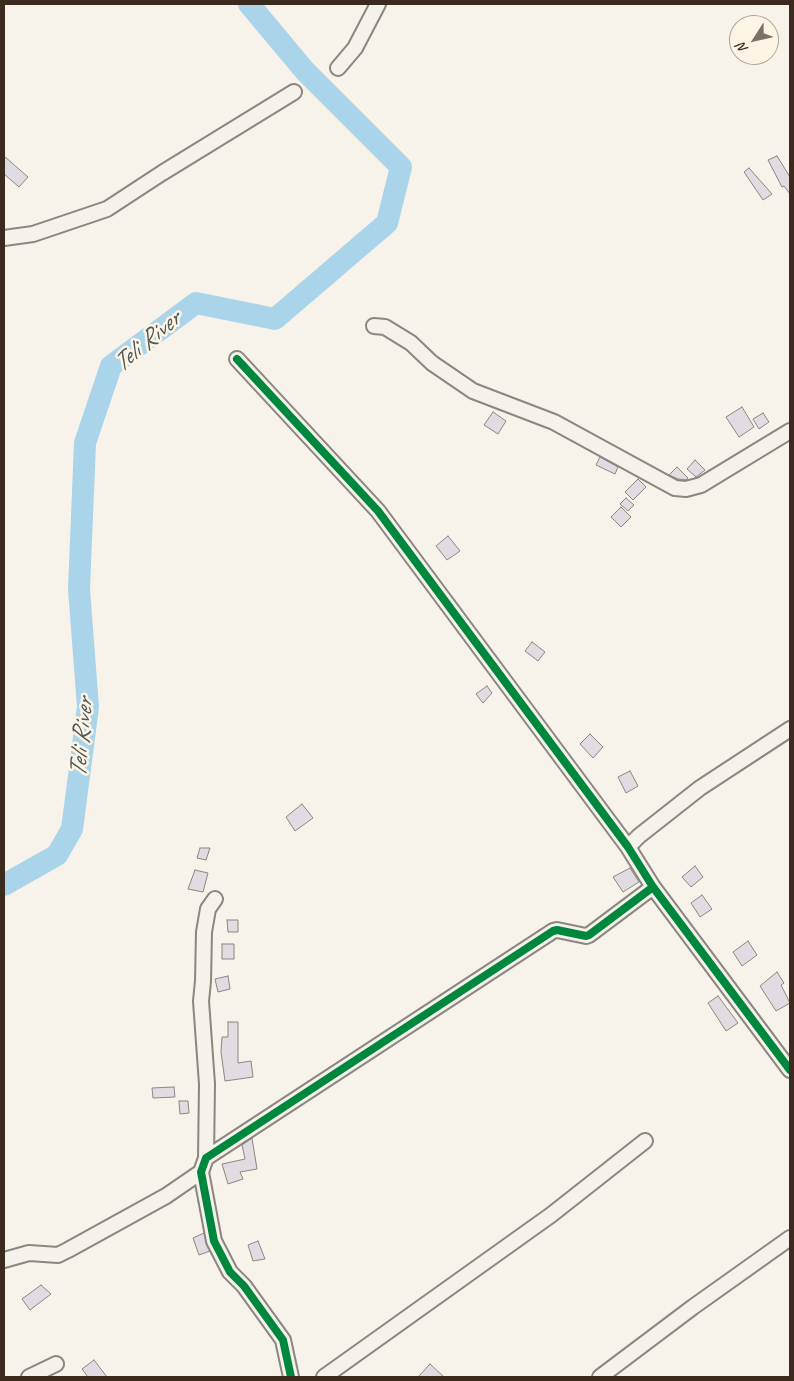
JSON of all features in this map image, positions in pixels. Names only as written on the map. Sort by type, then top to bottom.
[{"type":"street","points":[[338,68],[355,48],[378,4]]},
{"type":"street","points":[[4,238],[33,234],[107,210],[162,173],[294,92]]},
{"type":"street","points":[[374,326],[385,327],[411,343],[432,363],[473,391],[554,422],[675,488],[686,490],[702,485],[790,431]]},
{"type":"street","points":[[237,359],[378,511],[628,847],[653,887],[790,1070]]},
{"type":"street","points":[[628,847],[639,836],[700,788],[790,729]]},
{"type":"street","points":[[206,1158],[553,931],[589,935],[653,887]]},
{"type":"street","points":[[215,899],[208,909],[204,932],[201,1001],[207,1084],[206,1158],[201,1172],[214,1241],[230,1272],[244,1286],[283,1340],[291,1377]]},
{"type":"street","points":[[324,1377],[551,1216],[645,1141]]},
{"type":"street","points":[[4,1260],[28,1253],[58,1255],[166,1196],[201,1172]]},
{"type":"street","points":[[600,1377],[693,1307],[790,1238]]},
{"type":"street","points":[[29,1377],[56,1364]]},
{"type":"building","points":[[4,156],[28,177],[19,187],[4,174]]},
{"type":"building","points":[[777,156],[790,177],[790,194],[784,186],[782,187],[768,160]]},
{"type":"building","points":[[749,168],[772,194],[763,200],[744,172]]},
{"type":"building","points":[[742,407],[754,427],[739,437],[726,417]]},
{"type":"building","points":[[493,412],[506,421],[498,434],[484,425]]},
{"type":"building","points":[[763,413],[769,422],[759,429],[753,419]]},
{"type":"building","points":[[600,457],[618,467],[615,474],[596,465]]},
{"type":"building","points":[[695,460],[705,470],[696,477],[687,469]]},
{"type":"building","points":[[677,467],[688,478],[686,480],[669,475]]},
{"type":"building","points":[[638,479],[646,487],[633,500],[625,492]]},
{"type":"building","points":[[626,498],[634,505],[628,511],[620,504]]},
{"type":"building","points":[[621,507],[631,517],[621,527],[611,517]]},
{"type":"building","points":[[448,536],[460,551],[447,560],[436,546]]},
{"type":"building","points":[[532,642],[545,652],[538,661],[525,651]]},
{"type":"building","points":[[487,686],[492,693],[483,703],[476,694]]},
{"type":"building","points":[[590,734],[603,747],[593,758],[580,744]]},
{"type":"building","points":[[630,771],[638,786],[626,793],[618,777]]},
{"type":"building","points":[[302,804],[313,818],[295,831],[286,817]]},
{"type":"building","points":[[200,848],[210,848],[206,860],[197,858]]},
{"type":"building","points":[[695,866],[703,877],[691,887],[682,877]]},
{"type":"building","points":[[630,868],[639,882],[623,892],[613,877]]},
{"type":"building","points":[[195,870],[208,873],[203,892],[188,889]]},
{"type":"building","points":[[702,895],[712,909],[700,917],[691,903]]},
{"type":"building","points":[[227,920],[238,920],[238,932],[228,932]]},
{"type":"building","points":[[748,941],[757,955],[742,966],[733,952]]},
{"type":"building","points":[[222,944],[234,944],[234,959],[222,959]]},
{"type":"building","points":[[777,972],[784,983],[781,985],[790,1003],[776,1011],[760,986]]},
{"type":"building","points":[[228,976],[230,989],[218,992],[215,979]]},
{"type":"building","points":[[718,996],[738,1023],[726,1031],[708,1003]]},
{"type":"building","points":[[228,1022],[238,1022],[238,1063],[251,1061],[253,1077],[225,1081],[221,1052],[222,1037],[228,1037]]},
{"type":"building","points":[[174,1087],[175,1097],[153,1098],[152,1088]]},
{"type":"building","points":[[179,1101],[188,1101],[189,1113],[180,1114]]},
{"type":"building","points":[[252,1138],[257,1169],[240,1172],[243,1179],[228,1184],[222,1164],[245,1159],[242,1145]]},
{"type":"building","points":[[204,1233],[210,1251],[199,1255],[193,1238]]},
{"type":"building","points":[[258,1241],[265,1259],[253,1261],[248,1245]]},
{"type":"building","points":[[41,1285],[51,1294],[30,1310],[22,1299]]},
{"type":"building","points":[[94,1360],[107,1377],[88,1377],[82,1369]]},
{"type":"building","points":[[430,1364],[444,1377],[418,1377]]},
{"type":"waterway","name":"Teli River","points":[[4,885],[57,855],[72,829],[88,707],[79,589],[85,443],[111,366],[196,303],[275,319],[387,223],[401,167],[305,71],[249,4]]},
{"type":"cycle path","points":[[237,359],[378,511],[628,847],[653,887],[790,1070]]},
{"type":"cycle path","points":[[291,1377],[283,1340],[244,1286],[230,1272],[214,1241],[201,1172],[206,1158],[553,931],[589,935],[653,887]]}]
